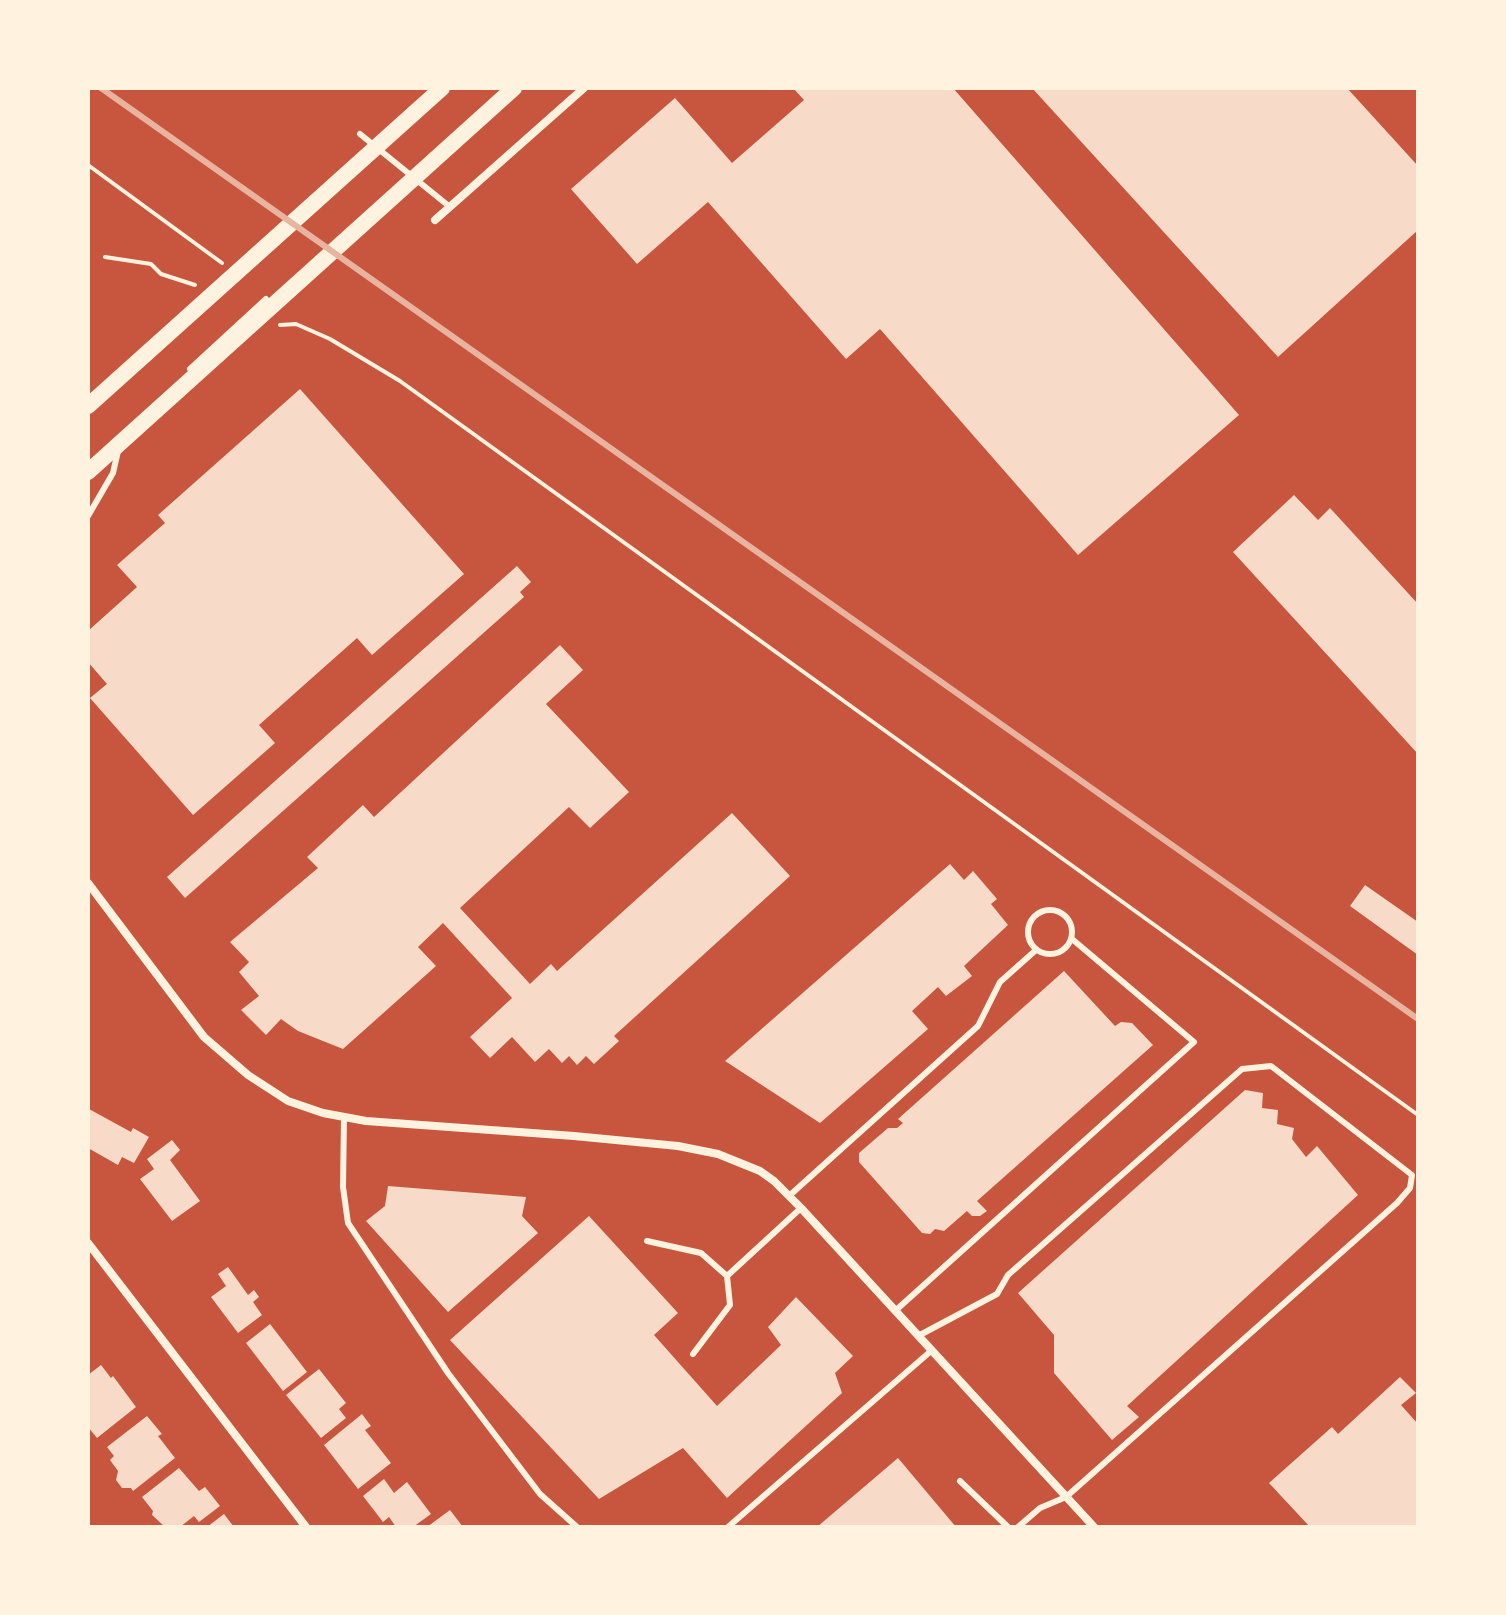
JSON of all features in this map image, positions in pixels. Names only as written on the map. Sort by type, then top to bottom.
[{"type":"main road","points":[[88,406],[442,88]]},
{"type":"main road","points":[[88,472],[514,88]]},
{"type":"street","points":[[435,220],[584,88]]},
{"type":"street","points":[[88,883],[209,1042],[281,1098],[311,1110],[403,1125],[640,1141],[705,1151],[760,1171],[801,1208],[1094,1527]]},
{"type":"street","points":[[88,1243],[306,1527]]},
{"type":"lane","points":[[360,134],[450,207]]},
{"type":"lane","points":[[88,516],[113,473],[124,431],[266,299]]},
{"type":"lane","points":[[1053,910],[1071,923],[1072,939],[1062,952],[1042,953],[1030,942],[1028,928],[1032,919],[1053,910]]},
{"type":"lane","points":[[895,1311],[1194,1042],[1072,939]]},
{"type":"lane","points":[[789,1196],[978,1026],[1000,982],[1036,950]]},
{"type":"lane","points":[[918,1336],[997,1294],[1008,1275],[1242,1069],[1271,1066],[1412,1175],[1410,1188],[1397,1203],[1066,1497],[1040,1508],[1018,1527]]},
{"type":"lane","points":[[344,1117],[343,1187],[348,1223],[448,1373],[540,1494],[577,1527]]},
{"type":"lane","points":[[727,1276],[801,1208]]},
{"type":"lane","points":[[647,1241],[701,1253],[727,1276],[730,1305],[693,1354]]},
{"type":"lane","points":[[728,1527],[931,1351]]},
{"type":"lane","points":[[960,1481],[1008,1527]]},
{"type":"path","points":[[88,165],[206,250]]},
{"type":"path","points":[[105,257],[151,264],[161,274]]},
{"type":"path","points":[[277,326],[296,324],[322,335],[400,381],[1418,1115]]},
{"type":"building","points":[[793,88],[953,88],[1239,415],[1078,555],[880,329],[846,359],[708,202],[637,264],[571,189],[675,98],[732,163],[804,100]]},
{"type":"building","points":[[1032,88],[1347,88],[1418,166],[1418,230],[1278,357]]},
{"type":"building","points":[[300,389],[464,574],[372,655],[357,638],[259,725],[275,743],[193,815],[90,698],[107,684],[88,662],[88,631],[137,587],[117,565],[165,523],[158,515]]},
{"type":"building","points":[[1294,495],[1318,520],[1330,508],[1418,604],[1418,754],[1233,552]]},
{"type":"building","points":[[517,566],[531,582],[520,592],[524,597],[185,898],[167,877]]},
{"type":"building","points":[[560,645],[583,670],[546,704],[629,792],[590,828],[569,807],[460,908],[530,984],[551,964],[557,971],[732,813],[790,876],[614,1036],[619,1041],[594,1064],[586,1056],[577,1065],[569,1056],[562,1063],[549,1049],[535,1062],[512,1037],[490,1058],[470,1037],[512,998],[443,923],[418,947],[436,966],[343,1049],[298,1031],[281,1019],[266,1035],[241,1010],[259,996],[239,972],[249,962],[230,942],[318,868],[307,857],[363,805],[374,817]]},
{"type":"building","points":[[950,864],[964,880],[973,871],[997,899],[991,904],[1008,925],[964,966],[972,976],[946,996],[938,987],[912,1011],[928,1029],[820,1123],[725,1061]]},
{"type":"building","points":[[1365,885],[1418,922],[1418,955],[1350,906]]},
{"type":"building","points":[[1064,971],[1115,1026],[1121,1022],[1132,1023],[1153,1045],[977,1201],[987,1211],[980,1216],[972,1216],[967,1211],[944,1231],[935,1229],[930,1234],[922,1233],[859,1162],[859,1153],[888,1128],[897,1128],[903,1123],[898,1119]]},
{"type":"building","points":[[1245,1090],[1263,1093],[1262,1108],[1278,1110],[1277,1124],[1294,1128],[1292,1139],[1306,1157],[1317,1146],[1358,1195],[1127,1406],[1139,1417],[1112,1440],[1054,1373],[1054,1335],[1018,1293]]},
{"type":"building","points":[[89,1109],[131,1132],[133,1128],[149,1137],[134,1163],[122,1157],[118,1165],[88,1148]]},
{"type":"building","points":[[172,1140],[180,1150],[170,1160],[200,1201],[172,1221],[140,1179],[154,1169],[147,1159]]},
{"type":"building","points":[[388,1186],[526,1197],[522,1216],[538,1233],[448,1312],[366,1221],[385,1206]]},
{"type":"building","points":[[589,1216],[678,1313],[654,1335],[717,1406],[781,1345],[768,1327],[796,1297],[853,1356],[835,1373],[842,1393],[727,1498],[683,1448],[599,1499],[450,1340]]},
{"type":"building","points":[[228,1267],[248,1295],[254,1290],[259,1297],[253,1302],[262,1315],[238,1333],[211,1297],[226,1286],[218,1274]]},
{"type":"building","points":[[270,1324],[307,1372],[283,1391],[246,1343]]},
{"type":"building","points":[[101,1365],[136,1407],[97,1438],[88,1427],[88,1375]]},
{"type":"building","points":[[319,1369],[346,1403],[339,1409],[346,1418],[321,1438],[286,1395]]},
{"type":"building","points":[[1400,1377],[1416,1393],[1401,1405],[1418,1424],[1418,1527],[1310,1527],[1269,1483],[1332,1427],[1338,1434]]},
{"type":"building","points":[[362,1414],[371,1426],[365,1430],[391,1463],[358,1489],[324,1445]]},
{"type":"building","points":[[147,1416],[162,1434],[158,1436],[175,1458],[133,1491],[122,1488],[116,1480],[118,1471],[110,1460],[114,1456],[107,1447]]},
{"type":"building","points":[[898,1458],[956,1527],[817,1527]]},
{"type":"building","points":[[179,1468],[199,1491],[205,1487],[220,1506],[199,1522],[194,1516],[180,1527],[165,1527],[152,1515],[153,1511],[142,1497]]},
{"type":"building","points":[[384,1479],[394,1493],[407,1482],[431,1514],[413,1527],[396,1527],[389,1517],[383,1522],[363,1496]]},
{"type":"building","points":[[450,1510],[463,1527],[427,1527]]},
{"type":"building","points":[[224,1514],[234,1527],[207,1527]]},
{"type":"railway","points":[[101,88],[1418,1019]]}]
